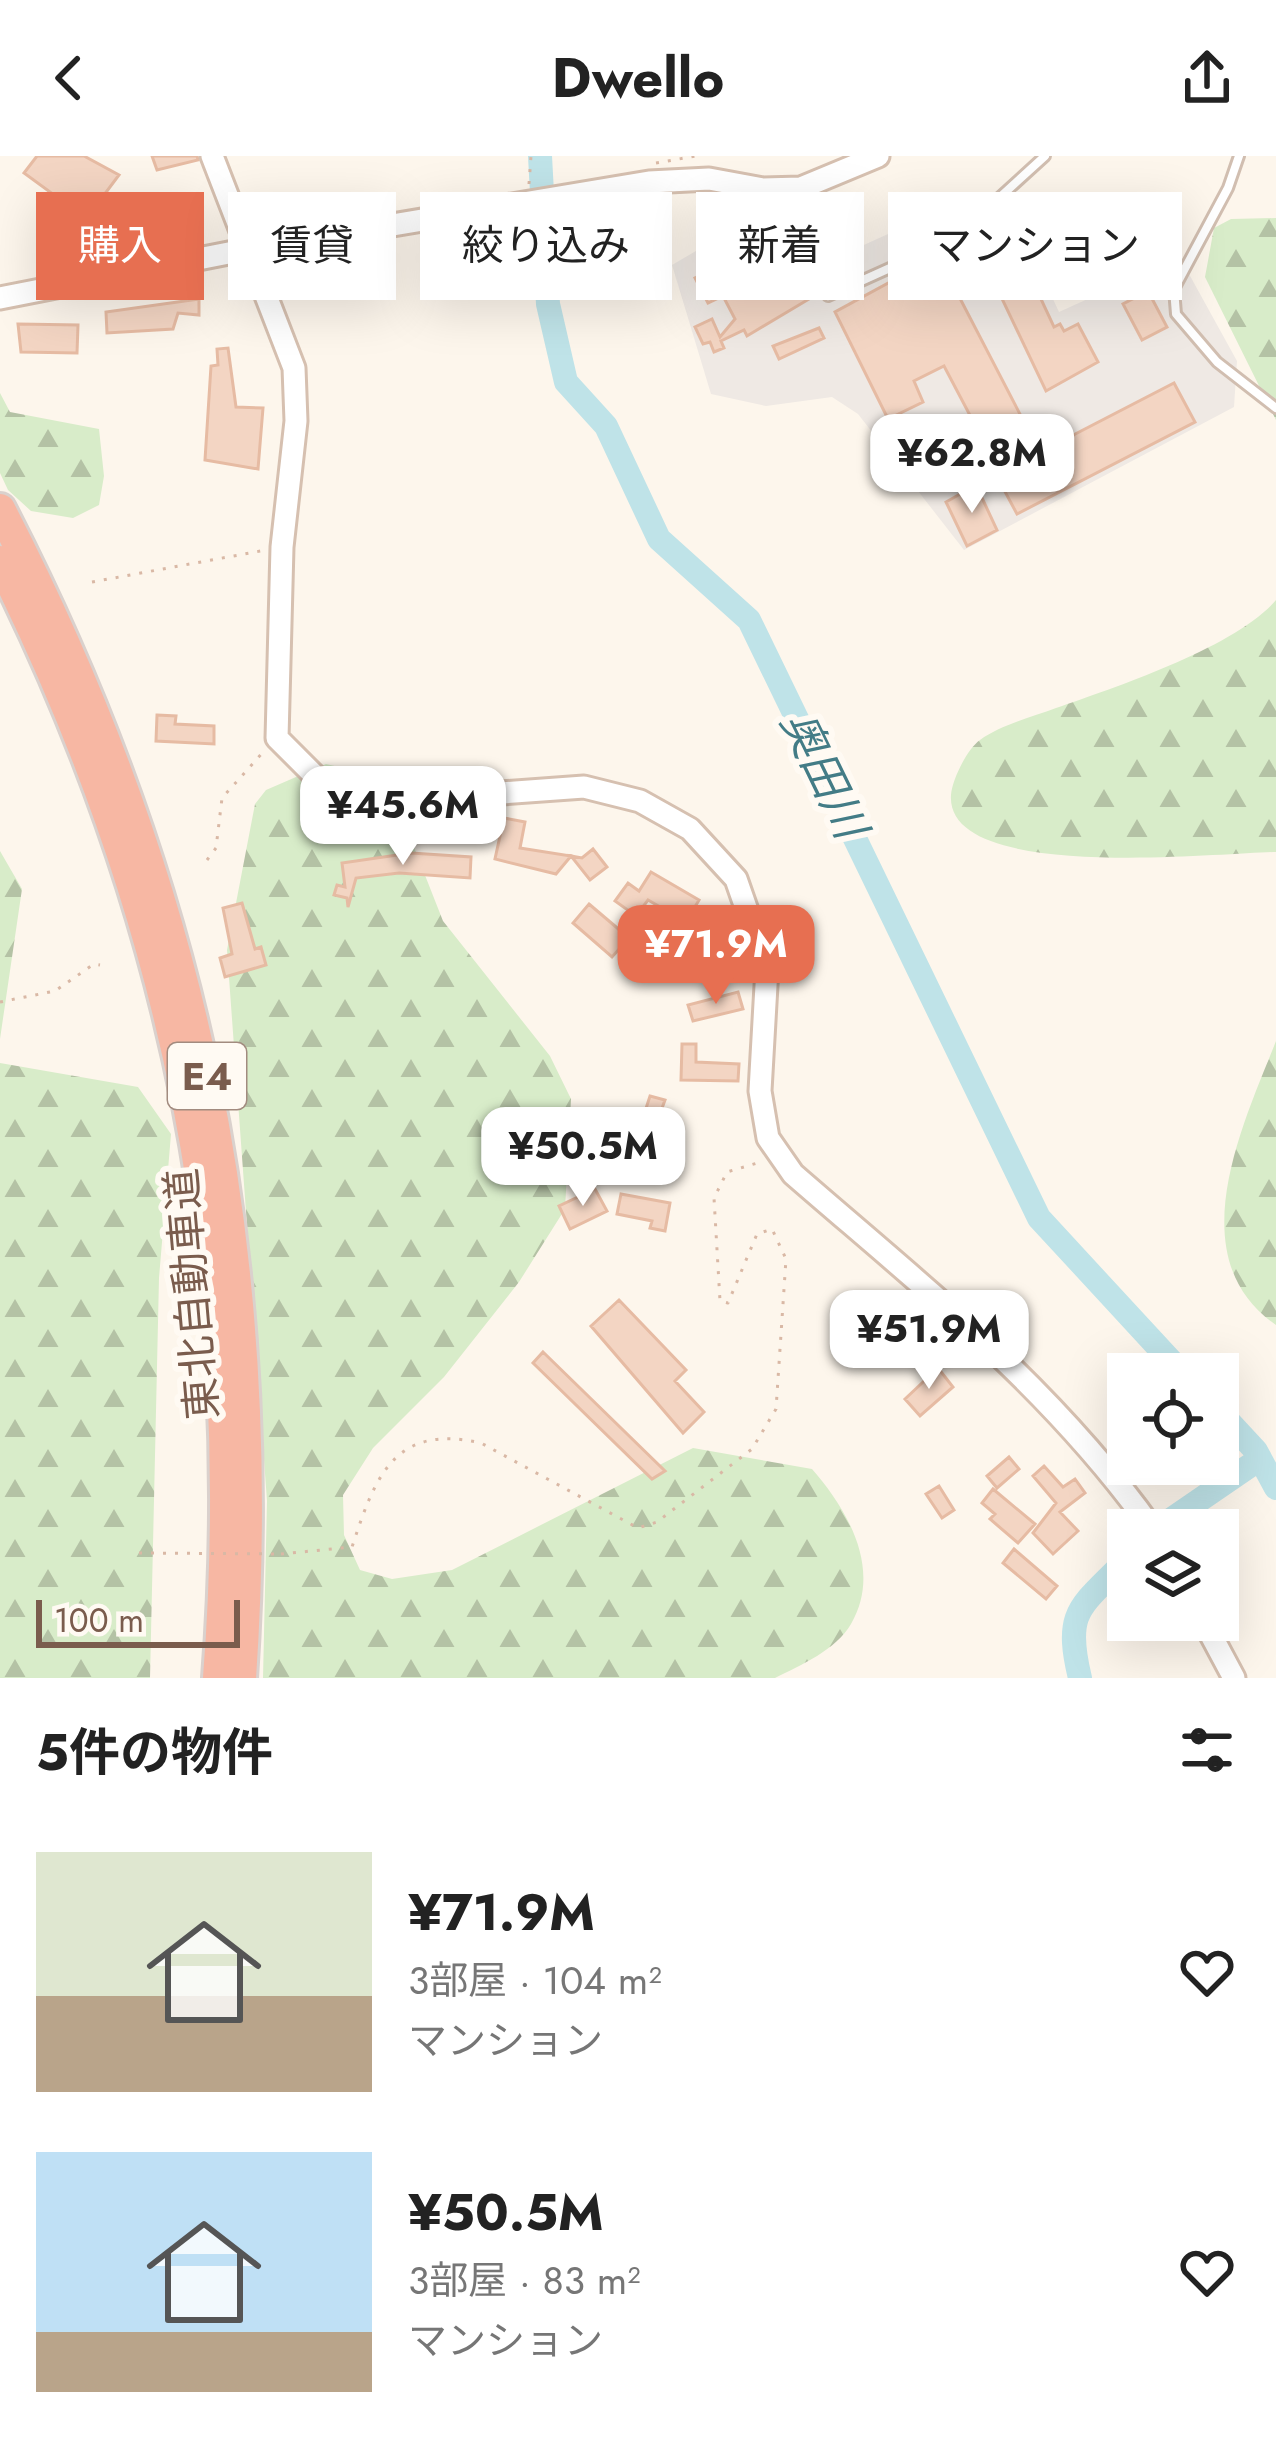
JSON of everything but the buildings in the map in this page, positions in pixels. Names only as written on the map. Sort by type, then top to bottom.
[{"type":"highway","name":"東北自動車道","points":[[0,509],[39,585],[121,779],[180,961],[216,1116],[245,1350],[250,1490],[241,1678]]},
{"type":"highway","name":"東北自動車道","points":[[0,561],[111,816],[193,1119],[212,1227],[222,1351],[228,1490],[218,1678]]},
{"type":"street","points":[[212,156],[228,196]]},
{"type":"street","points":[[598,192],[709,179],[763,189],[801,188],[878,156]]},
{"type":"street","points":[[0,298],[228,253]]},
{"type":"street","points":[[268,300],[294,368],[296,421],[282,547],[277,738],[322,783],[354,798],[418,800],[584,787],[640,801],[690,829],[736,878],[767,968],[760,1090],[768,1138],[793,1174],[1022,1373],[1087,1441],[1138,1509]]},
{"type":"street","points":[[1214,1641],[1234,1678]]},
{"type":"lane","points":[[864,279],[954,238],[1045,156]]},
{"type":"lane","points":[[1239,156],[1228,188],[1174,289],[1176,314],[1217,362],[1276,408]]},
{"type":"path","points":[[529,192],[531,156]]},
{"type":"path","points":[[92,582],[282,547]]},
{"type":"path","points":[[207,860],[216,848],[223,798],[232,782],[277,738]]},
{"type":"path","points":[[0,1002],[55,992],[94,964],[100,965]]},
{"type":"path","points":[[140,1552],[281,1554],[352,1546],[368,1494],[385,1468],[403,1450],[452,1437],[481,1443],[638,1528],[657,1522],[752,1449],[776,1409],[786,1259],[772,1229],[757,1234],[728,1304],[720,1300],[714,1198],[727,1172],[782,1158]]},
{"type":"shaded area","points":[[888,234],[888,300],[1053,300],[1059,312],[1085,300],[1182,300],[1182,272],[1189,274],[1237,361],[1234,407],[964,550],[858,414],[832,397],[766,406],[711,394],[672,265],[696,251],[696,300],[864,300],[864,245]]},
{"type":"green space","points":[[1276,218],[1276,420],[1205,277],[1214,228],[1231,219]]},
{"type":"green space","points":[[0,393],[10,412],[99,429],[104,476],[99,505],[73,518],[31,511],[8,490],[0,473]]},
{"type":"green space","points":[[1276,600],[1276,852],[1089,857],[1035,852],[991,841],[961,823],[952,789],[965,757],[980,740],[1205,649],[1258,617]]},
{"type":"green space","points":[[326,764],[369,774],[397,804],[443,921],[550,1056],[571,1099],[565,1209],[519,1282],[444,1377],[373,1448],[343,1495],[344,1535],[360,1570],[392,1579],[452,1570],[693,1448],[812,1469],[848,1521],[862,1561],[863,1582],[851,1624],[807,1662],[775,1678],[263,1678],[267,1501],[227,950],[255,804],[266,790]]},
{"type":"green space","points":[[0,851],[22,889],[0,1039]]},
{"type":"green space","points":[[1276,1041],[1276,1325],[1247,1297],[1230,1264],[1224,1228],[1235,1151]]},
{"type":"green space","points":[[0,1063],[138,1087],[171,1134],[159,1278],[150,1678],[0,1678]]},
{"type":"waterway","name":"奥田川","points":[[540,156],[548,304],[566,382],[606,426],[659,539],[749,620],[1039,1218],[1164,1353]]},
{"type":"waterway","name":"奥田川","points":[[1239,1433],[1256,1451],[1276,1488]]},
{"type":"waterway","points":[[1187,1509],[1258,1460]]},
{"type":"waterway","points":[[1080,1678],[1076,1622],[1088,1599],[1107,1580]]}]
